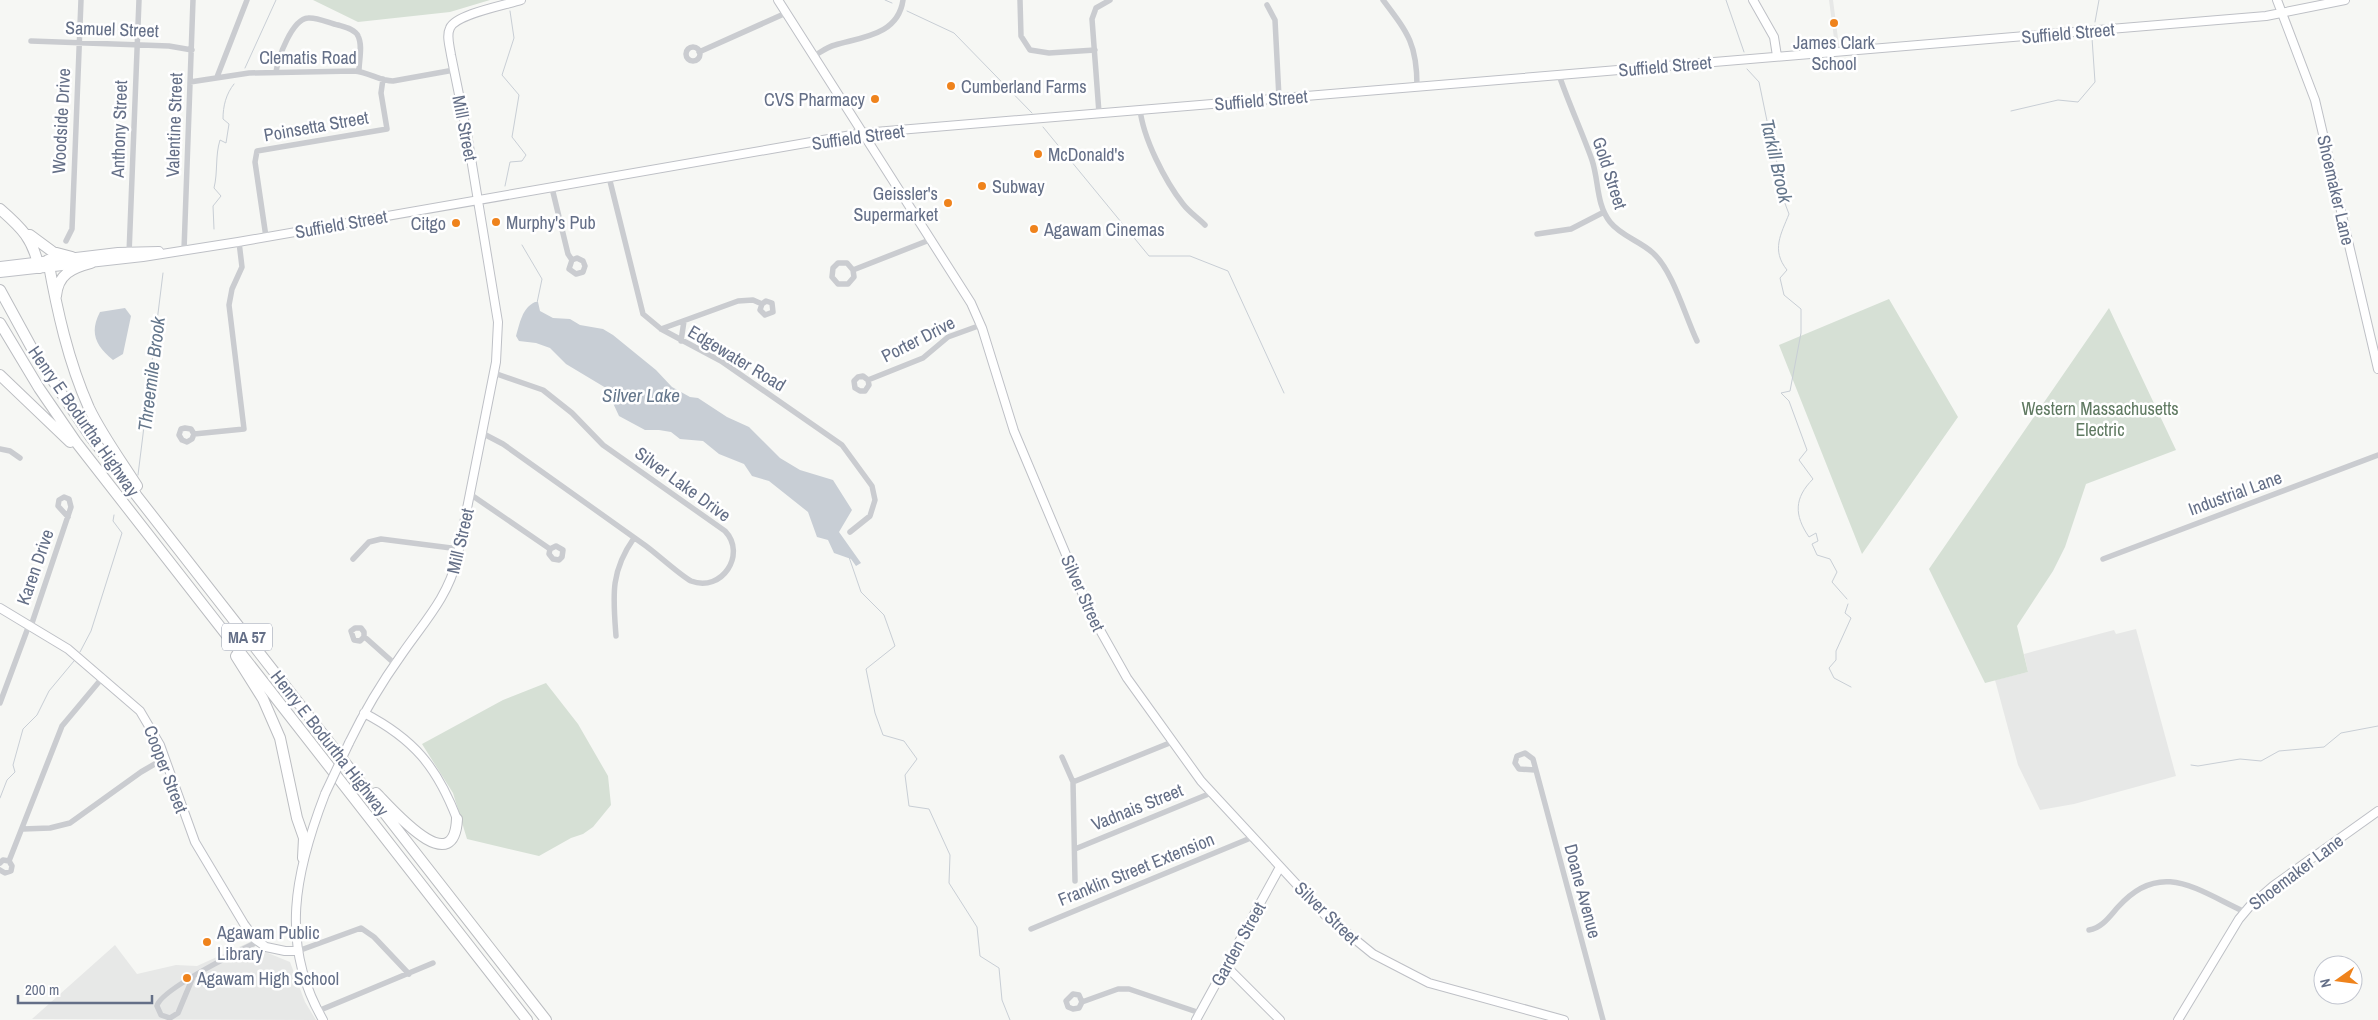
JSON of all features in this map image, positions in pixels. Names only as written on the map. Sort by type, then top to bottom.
[{"type":"highway","points":[[0,209],[21,228],[53,252],[72,257]]},
{"type":"highway","points":[[21,228],[43,264],[75,372],[90,409],[117,456],[181,552]]},
{"type":"highway","points":[[55,302],[57,288],[65,273],[91,263]]},
{"type":"highway","name":"Henry E Bodurtha Highway","points":[[0,290],[26,340],[61,395],[546,1020]]},
{"type":"highway","name":"Henry E Bodurtha Highway","points":[[0,323],[57,416],[528,1020]]},
{"type":"highway","points":[[0,375],[68,440],[132,514]]},
{"type":"highway","points":[[188,585],[248,674],[273,719],[283,748],[297,818],[304,838],[303,858]]},
{"type":"highway","points":[[312,720],[380,797],[424,839],[436,844],[449,840],[456,831],[457,819]]},
{"type":"street","name":"Woodside Drive","points":[[66,241],[72,229],[81,0]]},
{"type":"street","name":"Anthony Street","points":[[129,255],[139,0]]},
{"type":"street","name":"Valentine Street","points":[[184,250],[193,0]]},
{"type":"street","points":[[217,77],[247,0]]},
{"type":"street","name":"Mill Street","points":[[323,1020],[304,978],[298,951],[295,903],[303,858],[325,794],[348,743],[364,713],[395,664],[442,599],[452,577],[498,346],[498,322],[479,202],[449,36],[452,26],[461,19],[522,0]]},
{"type":"street","name":"Silver Street","points":[[778,0],[964,290],[981,325],[1014,431],[1090,614],[1127,678],[1211,793],[1333,923],[1362,946],[1398,969],[1429,983],[1564,1020]]},
{"type":"street","points":[[814,56],[832,46],[866,38],[880,32],[895,19],[903,0]]},
{"type":"street","points":[[1020,0],[1021,36],[1030,50],[1049,54],[1094,50]]},
{"type":"street","points":[[1099,113],[1094,50],[1094,12],[1110,0]]},
{"type":"street","points":[[1383,0],[1411,40],[1417,63],[1417,86]]},
{"type":"street","points":[[1753,0],[1774,37],[1777,56]]},
{"type":"street","name":"Shoemaker Lane","points":[[2277,0],[2315,100],[2378,369]]},
{"type":"street","name":"Suffield Street","points":[[0,273],[72,257],[129,255],[240,242],[479,202],[609,177],[863,133],[1140,109],[1241,103],[1417,86],[2282,14],[2345,0]]},
{"type":"street","points":[[1267,5],[1275,20],[1279,98]]},
{"type":"street","points":[[700,52],[786,13]]},
{"type":"street","points":[[276,72],[280,56],[296,25],[301,20],[311,18],[356,33],[360,41],[359,71]]},
{"type":"street","name":"Samuel Street","points":[[31,41],[174,46],[192,50]]},
{"type":"street","name":"Clematis Road","points":[[190,82],[217,77],[276,72],[359,71],[367,72],[383,80],[393,81],[454,70]]},
{"type":"street","name":"Gold Street","points":[[1559,75],[1592,162],[1599,199],[1604,212],[1618,230],[1644,245],[1659,259],[1697,341]]},
{"type":"street","name":"Poinsetta Street","points":[[266,237],[255,162],[257,151],[387,129],[381,93],[383,80]]},
{"type":"street","points":[[1140,109],[1144,132],[1170,183],[1183,204],[1205,225]]},
{"type":"street","name":"Edgewater Road","points":[[609,177],[640,306],[646,318],[681,341],[707,353],[734,370],[845,448],[872,486],[875,500],[870,516],[850,532]]},
{"type":"street","points":[[552,188],[568,254],[572,260]]},
{"type":"street","points":[[1537,234],[1571,229],[1604,212]]},
{"type":"street","points":[[853,270],[932,239]]},
{"type":"street","points":[[194,434],[244,429],[229,305],[232,289],[242,267],[240,242]]},
{"type":"street","name":"Suffield Street","points":[[0,266],[91,263],[129,255]]},
{"type":"street","points":[[661,329],[738,301],[753,300],[762,304]]},
{"type":"street","points":[[681,341],[684,321]]},
{"type":"street","name":"Porter Drive","points":[[868,380],[923,358],[948,337],[981,325]]},
{"type":"street","name":"Silver Lake Drive","points":[[482,433],[502,444],[687,578],[696,582],[712,582],[721,577],[733,560],[734,549],[731,539],[720,528],[603,444],[572,412],[544,390],[494,373]]},
{"type":"street","points":[[0,449],[10,451],[20,458]]},
{"type":"street","name":"Industrial Lane","points":[[2103,559],[2378,455]]},
{"type":"street","points":[[470,494],[550,549]]},
{"type":"street","name":"Karen Drive","points":[[0,703],[68,517]]},
{"type":"street","points":[[616,636],[613,602],[615,579],[620,560],[634,538]]},
{"type":"street","points":[[353,559],[369,542],[381,539],[459,549]]},
{"type":"street","name":"Cooper Street","points":[[0,608],[68,649],[103,677],[143,715],[156,736],[183,814],[198,848],[257,942]]},
{"type":"street","points":[[364,637],[395,664]]},
{"type":"street","points":[[9,861],[62,726],[103,677]]},
{"type":"street","points":[[364,713],[394,730],[423,756],[439,778],[457,819]]},
{"type":"street","points":[[1073,782],[1172,742]]},
{"type":"street","points":[[1062,757],[1073,782],[1075,881]]},
{"type":"street","points":[[23,828],[50,828],[70,823],[141,772],[165,758]]},
{"type":"street","name":"Doane Avenue","points":[[1536,770],[1602,1020]]},
{"type":"street","name":"Vadnais Street","points":[[1075,849],[1211,793]]},
{"type":"street","name":"Shoemaker Lane","points":[[2178,1020],[2245,912],[2273,886],[2378,812]]},
{"type":"street","name":"Franklin Street Extension","points":[[1032,929],[1253,837]]},
{"type":"street","points":[[0,863],[3,860],[9,861]]},
{"type":"street","points":[[0,870],[5,873],[11,871],[12,865],[9,861]]},
{"type":"street","name":"Garden Street","points":[[1198,1016],[1280,867]]},
{"type":"street","points":[[2089,930],[2102,924],[2137,888],[2161,881],[2184,884],[2245,912]]},
{"type":"street","points":[[193,977],[177,1014],[168,1018],[160,1015],[157,1008],[160,999],[193,977],[257,942],[271,949],[298,951],[361,928],[374,937],[409,974]]},
{"type":"street","points":[[318,1010],[434,963]]},
{"type":"street","points":[[1226,966],[1280,1020]]},
{"type":"street","points":[[1082,1002],[1118,990],[1129,989],[1198,1016]]},
{"type":"shaded area","name":"James Clark School","points":[[1829,0],[1833,0],[1839,46],[1835,46]]},
{"type":"shaded area","points":[[2136,629],[2176,776],[2074,804],[2040,810],[2018,765],[1995,680],[2028,672],[2024,654],[2114,630],[2116,634]]},
{"type":"shaded area","name":"Agawam High School","points":[[250,942],[258,949],[290,962],[305,1002],[316,1020],[32,1019],[115,945],[137,974],[176,965],[197,966]]},
{"type":"green space","points":[[313,0],[490,0],[450,12],[358,22]]},
{"type":"green space","points":[[1889,299],[1958,417],[1862,554],[1779,345]]},
{"type":"green space","name":"Western Massachusetts Electric","points":[[2109,308],[2176,450],[2086,484],[2065,547],[2053,571],[2017,626],[2028,672],[1985,683],[1929,569]]},
{"type":"green space","points":[[546,683],[578,724],[608,776],[611,805],[593,827],[539,856],[467,839],[453,793],[422,744],[503,700]]},
{"type":"water","name":"Silver Lake","points":[[538,302],[540,311],[553,318],[570,319],[580,325],[603,329],[656,370],[672,387],[690,397],[698,398],[727,417],[749,427],[780,458],[800,470],[833,480],[852,510],[839,532],[861,563],[856,566],[851,559],[834,553],[828,540],[817,537],[808,512],[769,481],[752,476],[744,464],[719,454],[703,441],[680,439],[671,432],[645,430],[619,416],[606,388],[566,364],[550,348],[536,343],[519,341],[516,336],[522,316],[527,308]]},
{"type":"water","points":[[125,308],[131,316],[123,354],[113,360],[102,350],[96,339],[95,326],[100,312]]},
{"type":"waterway","name":"Threemile Brook","points":[[245,68],[276,0]]},
{"type":"waterway","points":[[885,0],[892,3]]},
{"type":"waterway","name":"Tarkill Brook","points":[[1726,0],[1744,52]]},
{"type":"waterway","points":[[2095,22],[2099,0]]},
{"type":"waterway","points":[[505,186],[510,162],[522,161],[526,155],[512,137],[519,95],[502,75],[514,38],[510,11]]},
{"type":"waterway","points":[[907,11],[954,33],[1032,113]]},
{"type":"waterway","points":[[2011,111],[2058,100],[2078,102],[2095,82],[2092,38]]},
{"type":"waterway","name":"Tarkill Brook","points":[[1747,69],[1759,82],[1773,150],[1782,178],[1781,193],[1789,214],[1783,228],[1778,249],[1779,256],[1787,270],[1780,278],[1784,295],[1801,309],[1801,333],[1790,391],[1781,393],[1789,401],[1807,450],[1799,460],[1813,479],[1799,500],[1799,514],[1809,537],[1816,533],[1818,541],[1812,544],[1817,555],[1830,559],[1837,572],[1832,582],[1847,599]]},
{"type":"waterway","name":"Threemile Brook","points":[[214,229],[213,206],[221,196],[214,188],[218,152],[220,140],[226,143],[229,124],[223,119],[224,109],[227,96],[234,84]]},
{"type":"waterway","points":[[1043,127],[1149,256],[1190,256],[1228,271],[1284,393]]},
{"type":"waterway","points":[[522,245],[542,279],[537,303]]},
{"type":"waterway","name":"Threemile Brook","points":[[138,475],[163,273]]},
{"type":"waterway","name":"Threemile Brook","points":[[80,652],[91,631],[122,533],[113,521],[114,515]]},
{"type":"waterway","points":[[849,557],[861,592],[884,615],[895,646],[866,669],[875,713],[883,735],[904,741],[917,759],[905,775],[909,806],[929,809],[950,855],[949,883],[977,927],[980,956],[999,968],[1002,1000],[1010,1020]]},
{"type":"waterway","name":"Tarkill Brook","points":[[1848,604],[1845,613],[1851,618],[1836,651],[1836,660],[1829,668],[1834,678],[1851,687]]},
{"type":"waterway","name":"Threemile Brook","points":[[0,798],[7,780],[15,772],[13,765],[23,729],[37,715],[49,691],[74,661]]},
{"type":"waterway","points":[[2191,765],[2198,766],[2240,759],[2261,761],[2279,751],[2324,747],[2341,733],[2378,726]]},
{"type":"place","name":"James Clark School","points":[[1834,23]]},
{"type":"place","name":"Cumberland Farms","points":[[951,86]]},
{"type":"place","name":"CVS Pharmacy","points":[[875,99]]},
{"type":"place","name":"McDonald's","points":[[1038,154]]},
{"type":"place","name":"Subway","points":[[982,186]]},
{"type":"place","name":"Geissler's Supermarket","points":[[948,203]]},
{"type":"place","name":"Murphy's Pub","points":[[496,222]]},
{"type":"place","name":"Citgo","points":[[456,223]]},
{"type":"place","name":"Agawam Cinemas","points":[[1034,229]]},
{"type":"place","name":"Agawam Public Library","points":[[207,942]]},
{"type":"place","name":"Agawam High School","points":[[187,978]]}]
